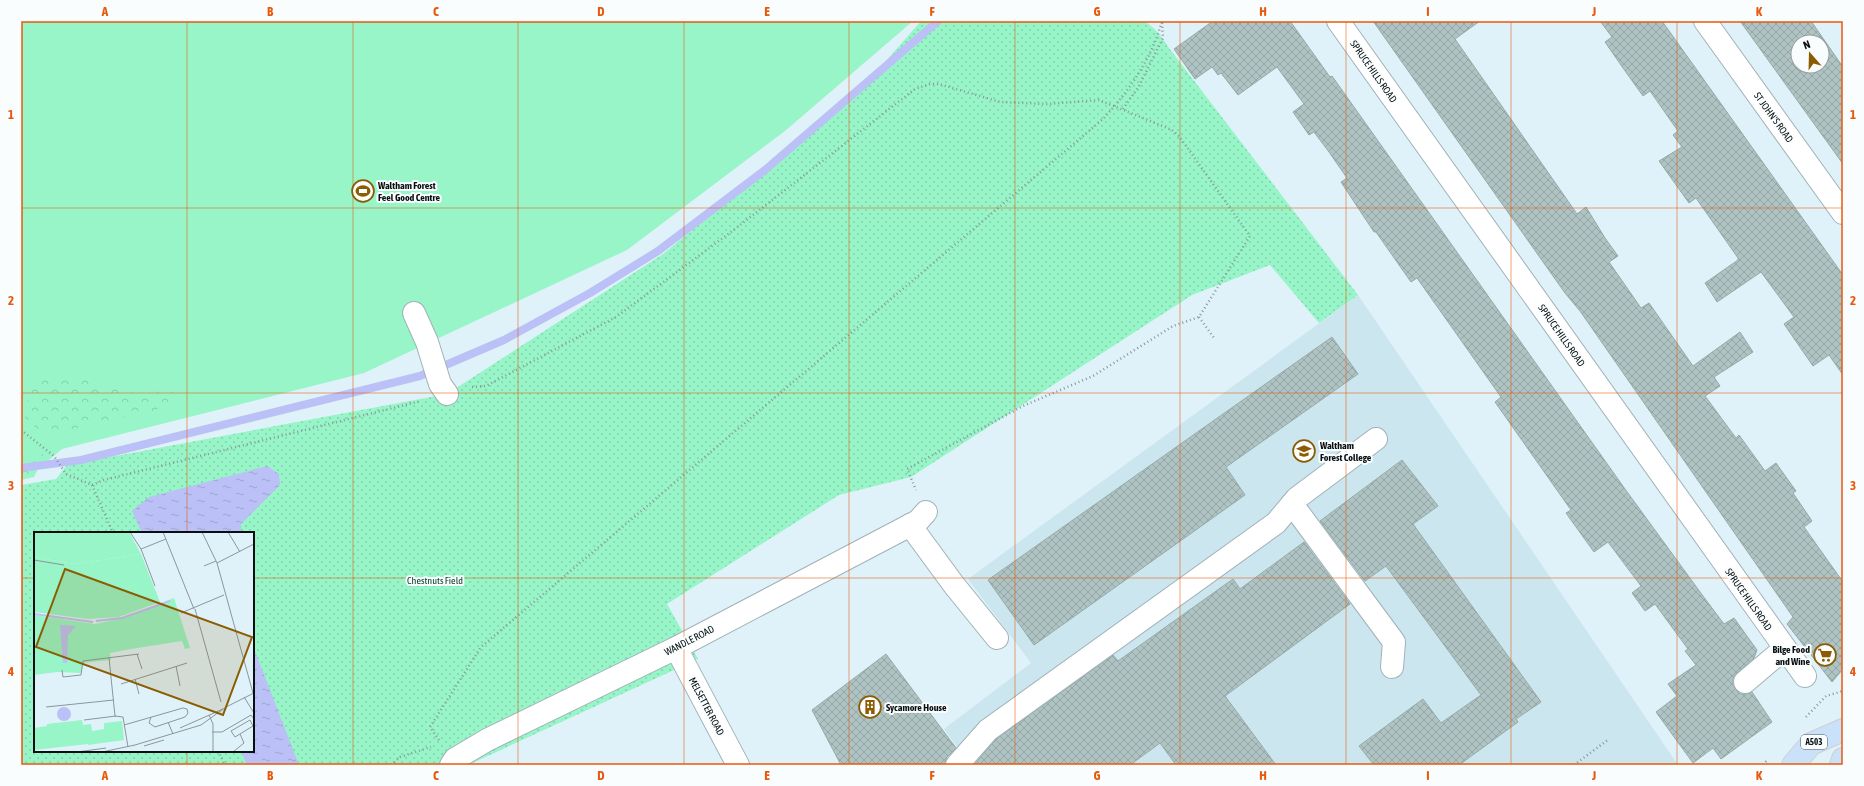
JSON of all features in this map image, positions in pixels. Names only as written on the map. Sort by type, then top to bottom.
[{"type":"main road","name":"A503","points":[[1793,765],[1811,744],[1843,730]]},
{"type":"main road","points":[[1841,765],[1843,759]]},
{"type":"street","name":"SPRUCE HILLS ROAD","points":[[1338,21],[1784,649],[1805,676]]},
{"type":"street","name":"ST JOHN'S ROAD","points":[[1705,21],[1843,213]]},
{"type":"street","points":[[414,314],[427,342],[444,389]]},
{"type":"street","points":[[968,760],[988,730],[1276,523],[1297,498],[1376,439]]},
{"type":"street","points":[[1292,504],[1394,642],[1392,667]]},
{"type":"street","points":[[918,518],[954,585],[997,638]]},
{"type":"street","name":"WANDLE ROAD","points":[[451,765],[455,759],[487,740],[676,648],[918,518]]},
{"type":"street","name":"MELSETTER ROAD","points":[[676,648],[738,765]]},
{"type":"street","points":[[1745,682],[1784,649]]},
{"type":"path","points":[[441,744],[430,727],[481,647],[1097,124],[1116,106],[1134,81],[1159,33],[1162,21]]},
{"type":"path","points":[[1123,109],[1139,86],[1163,38],[1162,21]]},
{"type":"path","points":[[92,485],[104,480],[382,412],[444,389],[486,386],[616,316],[735,229],[915,89],[930,84],[939,84],[1000,102],[1047,104],[1099,100],[1172,130],[1179,136],[1250,236],[1199,317],[1173,326],[1093,376],[1023,406],[907,469],[918,518]]},
{"type":"path","points":[[1199,317],[1214,338]]},
{"type":"path","points":[[21,430],[54,456],[66,474],[92,485],[113,532]]},
{"type":"path","points":[[1819,703],[1826,696],[1843,692]]},
{"type":"path","points":[[1574,765],[1609,739]]},
{"type":"path","points":[[391,765],[400,757],[434,746]]},
{"type":"path","points":[[218,752],[225,765]]},
{"type":"shaded area","name":"Waltham Forest College","points":[[1358,295],[1678,765],[938,765],[959,750],[944,729],[1031,663],[968,579]]},
{"type":"green space","name":"Waltham Forest Feel Good Centre","points":[[21,21],[913,21],[785,131],[627,250],[364,373],[62,449],[48,461],[21,465]]},
{"type":"green space","name":"Chestnuts Field","points":[[921,21],[1144,21],[1161,36],[1358,295],[1319,323],[1270,265],[1192,295],[911,477],[839,495],[667,604],[698,659],[468,765],[21,765],[21,485],[56,479],[67,465],[447,394],[663,254],[858,93]]},
{"type":"green space","points":[[68,375],[105,386],[144,395],[167,389],[177,394],[175,403],[147,413],[104,421],[51,435],[41,432],[25,419],[30,384]]},
{"type":"green space","points":[[45,454],[34,477],[21,480],[21,458]]},
{"type":"water","points":[[267,466],[279,474],[280,485],[241,524],[241,532],[142,532],[132,511],[149,497]]},
{"type":"water","points":[[254,649],[299,765],[247,765],[241,752],[254,752]]},
{"type":"building","points":[[1213,21],[1290,21],[1330,77],[1332,76],[1625,489],[1703,596],[1724,624],[1734,618],[1757,650],[1754,658],[1733,678],[1733,685],[1740,694],[1752,692],[1772,722],[1721,759],[1713,748],[1693,763],[1656,712],[1677,696],[1668,684],[1696,665],[1685,651],[1688,649],[1655,604],[1645,611],[1632,593],[1641,586],[1608,542],[1594,552],[1566,513],[1571,510],[1495,402],[1501,397],[1417,278],[1411,282],[1376,232],[1374,232],[1341,182],[1347,178],[1329,152],[1314,132],[1309,135],[1293,112],[1304,104],[1277,67],[1238,95],[1221,73],[1218,75],[1212,67],[1195,79],[1174,49]]},
{"type":"building","points":[[1373,21],[1480,21],[1455,39],[1577,214],[1586,207],[1618,256],[1609,262],[1641,308],[1649,303],[1693,366],[1740,332],[1753,352],[1714,377],[1720,386],[1705,396],[1736,438],[1739,435],[1765,471],[1776,463],[1796,491],[1793,493],[1812,521],[1804,527],[1843,582],[1843,669],[1832,682],[1787,624],[1793,617],[1580,311],[1565,293]]},
{"type":"building","points":[[1600,21],[1662,21],[1843,275],[1843,375],[1829,355],[1813,366],[1784,324],[1794,317],[1761,272],[1717,302],[1705,283],[1738,260],[1738,258],[1696,198],[1689,203],[1659,161],[1682,147],[1673,135],[1678,131],[1650,91],[1643,96],[1623,68],[1605,42],[1612,37]]},
{"type":"building","points":[[1740,21],[1811,21],[1820,34],[1790,34],[1790,74],[1830,74],[1830,48],[1843,67],[1843,164]]},
{"type":"building","points":[[1332,337],[1358,374],[1226,467],[1245,495],[1034,645],[988,580]]},
{"type":"building","points":[[1402,460],[1438,506],[1413,524],[1541,702],[1516,719],[1518,722],[1459,765],[1374,765],[1359,746],[1423,699],[1441,723],[1481,695],[1386,566],[1365,581],[1320,521]]},
{"type":"building","points":[[1304,542],[1350,604],[1225,696],[1276,765],[1176,765],[1160,743],[1130,765],[974,765],[996,739],[1113,655],[1118,661],[1233,579],[1240,589]]},
{"type":"building","name":"Sycamore House","points":[[886,654],[956,748],[947,757],[945,765],[841,765],[812,710]]},
{"type":"waterway","points":[[21,468],[81,460],[420,376],[504,340],[590,293],[658,251],[765,170],[938,21]]},
{"type":"place","name":"Waltham Forest Feel Good Centre","points":[[363,191]]},
{"type":"place","name":"Waltham Forest College","points":[[1304,451]]},
{"type":"place","name":"Bilge Food and Wine","points":[[1825,655]]},
{"type":"place","name":"Sycamore House","points":[[870,707]]}]
